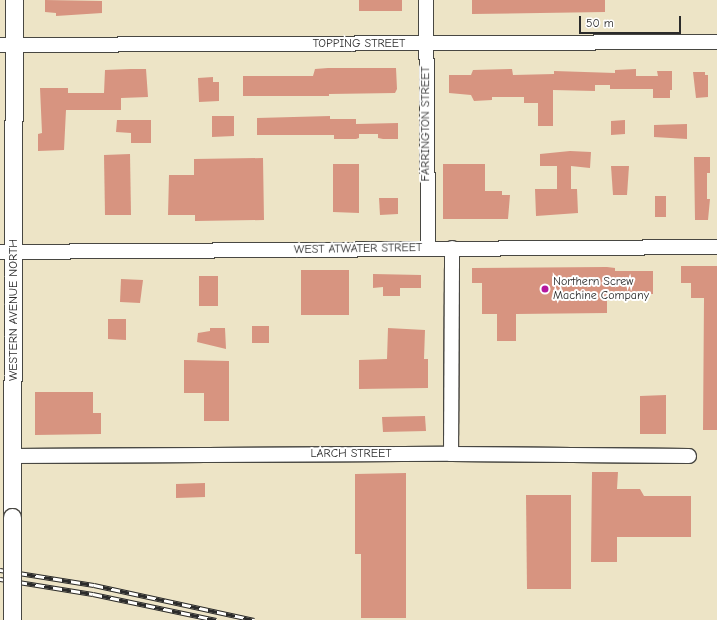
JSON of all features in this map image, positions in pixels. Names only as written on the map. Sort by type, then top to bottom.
[{"type":"street","name":"WESTERN AVENUE NORTH","points":[[12,620],[12,456],[7,252],[7,44],[14,0]]},
{"type":"street","name":"FARRINGTON STREET","points":[[426,0],[428,248]]},
{"type":"street","name":"TOPPING STREET","points":[[7,44],[717,42]]},
{"type":"street","name":"WEST ATWATER STREET","points":[[7,252],[717,247]]},
{"type":"street","points":[[451,454],[452,248]]},
{"type":"street","name":"LARCH STREET","points":[[12,456],[451,454],[689,456]]},
{"type":"building","points":[[45,0],[102,1],[102,13],[56,16],[56,13],[45,12]]},
{"type":"building","points":[[359,0],[402,0],[402,11],[359,11]]},
{"type":"building","points":[[472,0],[605,0],[605,12],[472,14]]},
{"type":"building","points":[[396,68],[397,89],[395,93],[329,94],[329,96],[243,96],[243,76],[313,76],[315,69]]},
{"type":"building","points":[[146,69],[148,97],[121,98],[121,110],[66,110],[64,150],[38,151],[38,134],[42,133],[40,88],[68,88],[68,93],[104,93],[105,70]]},
{"type":"building","points":[[512,69],[513,75],[554,74],[554,71],[615,73],[615,70],[636,69],[636,76],[658,76],[657,71],[672,71],[672,90],[670,90],[670,98],[653,98],[653,89],[610,89],[610,85],[595,85],[595,91],[553,90],[553,126],[538,126],[538,103],[524,103],[524,97],[492,97],[492,100],[474,101],[471,95],[449,93],[449,75],[471,75],[473,70]]},
{"type":"building","points":[[693,72],[705,72],[705,75],[708,75],[708,97],[696,98]]},
{"type":"building","points":[[213,77],[213,82],[219,82],[219,101],[199,102],[198,78]]},
{"type":"building","points":[[212,116],[234,116],[234,136],[212,137]]},
{"type":"building","points":[[330,116],[330,119],[356,119],[356,124],[398,123],[398,139],[378,138],[378,134],[359,134],[359,138],[356,139],[334,139],[334,135],[257,135],[257,118]]},
{"type":"building","points":[[117,120],[151,120],[151,143],[131,143],[131,133],[116,132]]},
{"type":"building","points":[[625,120],[625,134],[611,135],[611,121]]},
{"type":"building","points":[[687,124],[687,139],[654,137],[654,125]]},
{"type":"building","points":[[570,151],[591,152],[590,168],[571,166],[571,189],[577,189],[578,213],[536,216],[535,189],[557,189],[557,166],[540,166],[540,154]]},
{"type":"building","points":[[130,154],[131,215],[105,215],[104,155]]},
{"type":"building","points":[[694,157],[710,157],[710,173],[707,173],[707,199],[710,199],[708,220],[695,220]]},
{"type":"building","points":[[263,158],[264,220],[195,221],[195,215],[168,215],[169,175],[194,175],[194,159]]},
{"type":"building","points":[[333,164],[359,164],[359,213],[333,212]]},
{"type":"building","points":[[443,164],[485,164],[485,191],[502,191],[502,195],[510,195],[508,219],[443,219]]},
{"type":"building","points":[[611,166],[629,166],[627,195],[613,195]]},
{"type":"building","points":[[655,196],[666,196],[666,217],[655,217]]},
{"type":"building","points":[[379,198],[398,198],[398,214],[380,215]]},
{"type":"building","points":[[681,266],[717,266],[717,430],[703,430],[704,298],[691,298],[691,283],[681,283]]},
{"type":"building","name":"Northern Screw Machine Company","points":[[472,268],[615,268],[615,271],[653,271],[653,294],[607,294],[607,313],[516,314],[516,341],[497,341],[497,314],[482,314],[482,283],[472,283]]},
{"type":"building","points":[[301,270],[349,270],[349,315],[301,315]]},
{"type":"building","points":[[373,274],[421,275],[421,288],[400,288],[400,296],[383,296],[383,287],[373,288]]},
{"type":"building","points":[[199,276],[218,276],[218,306],[199,306]]},
{"type":"building","points":[[121,279],[143,280],[140,303],[120,302]]},
{"type":"building","points":[[108,319],[126,319],[126,340],[108,339]]},
{"type":"building","points":[[252,326],[269,326],[269,343],[252,343]]},
{"type":"building","points":[[210,328],[225,328],[226,349],[197,342],[198,333],[210,331]]},
{"type":"building","points":[[388,328],[425,330],[424,359],[428,359],[428,388],[359,389],[359,360],[387,359]]},
{"type":"building","points":[[184,360],[229,361],[229,421],[204,421],[204,393],[184,393]]},
{"type":"building","points":[[35,392],[93,392],[93,413],[101,413],[101,434],[35,435]]},
{"type":"building","points":[[666,395],[666,434],[640,434],[640,396]]},
{"type":"building","points":[[425,416],[426,431],[383,432],[382,417]]},
{"type":"building","points":[[592,472],[618,472],[617,489],[640,489],[644,496],[691,496],[691,537],[617,537],[617,562],[591,562]]},
{"type":"building","points":[[406,473],[406,618],[361,618],[361,554],[355,554],[355,474]]},
{"type":"building","points":[[205,483],[205,497],[176,498],[176,484]]},
{"type":"building","points":[[526,495],[571,495],[571,589],[527,589]]},
{"type":"railway","points":[[0,570],[94,585],[254,620]]},
{"type":"railway","points":[[0,579],[93,594],[216,620]]},
{"type":"place","name":"Northern Screw Machine Company","points":[[545,289]]}]
